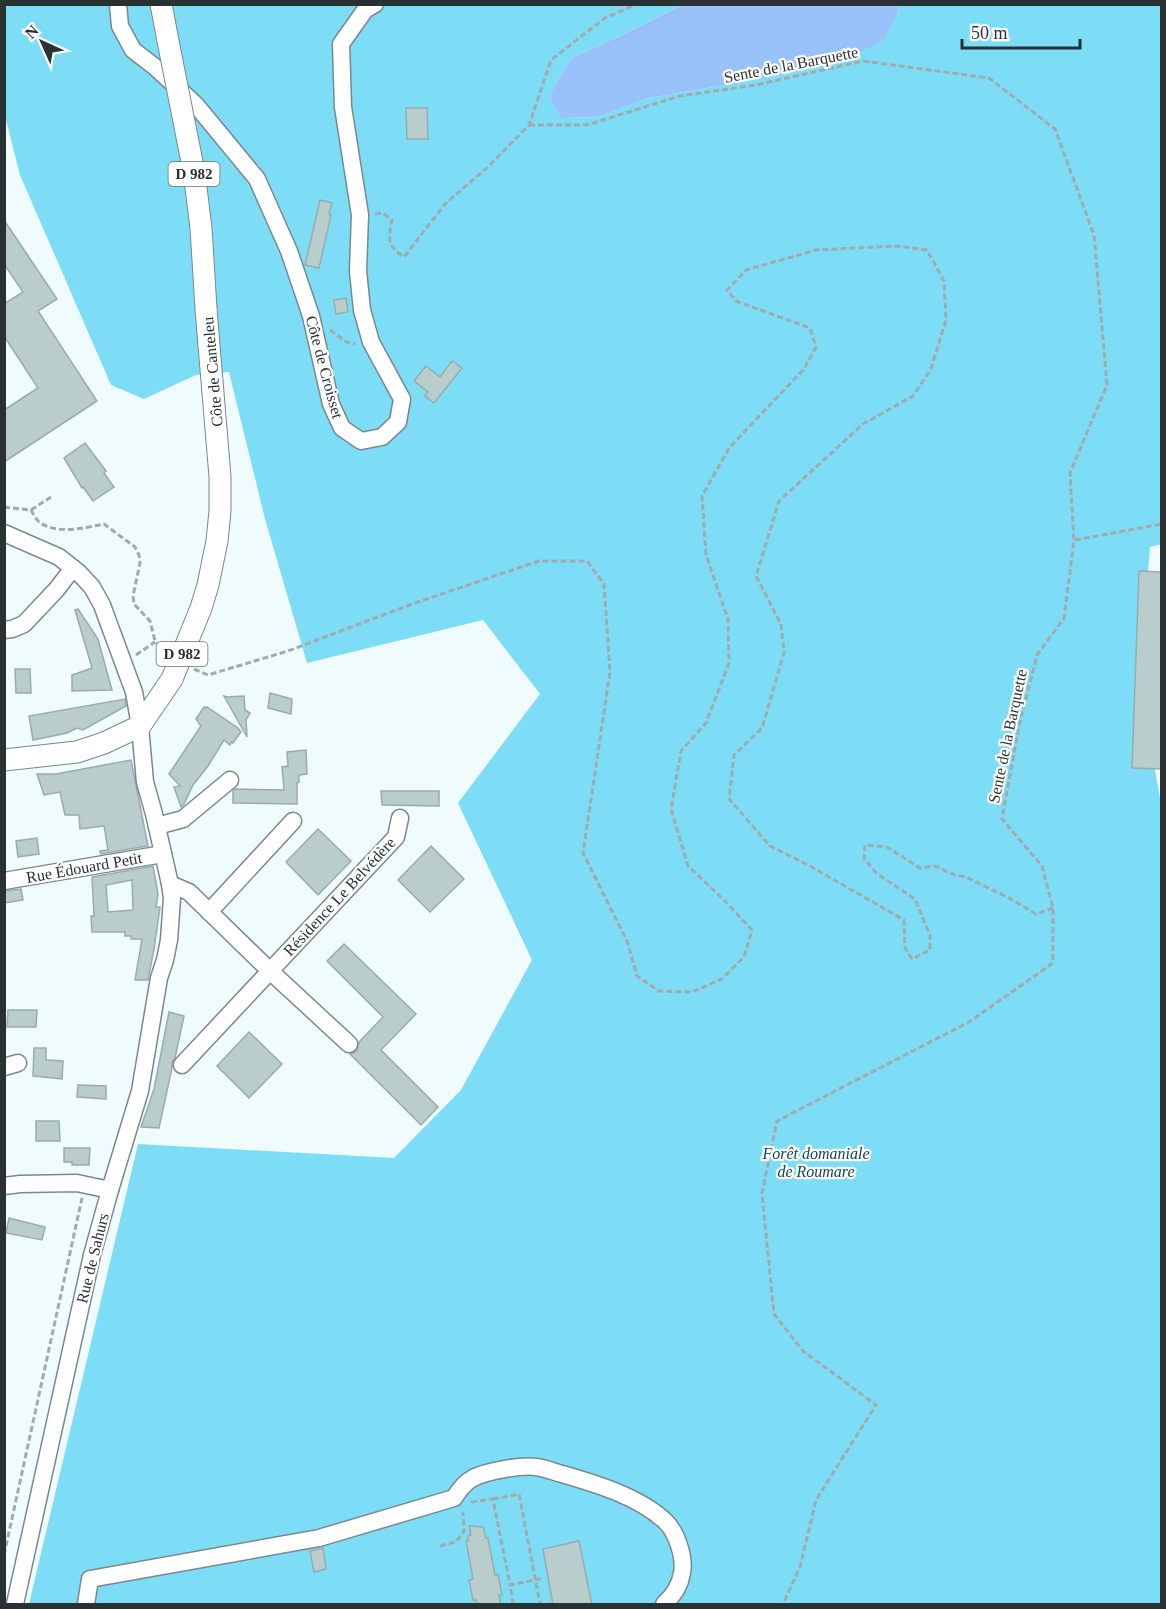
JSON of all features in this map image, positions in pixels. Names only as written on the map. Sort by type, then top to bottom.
[{"type":"main road","name":"Côte de Canteleu","points":[[140,726],[172,679],[201,608],[217,541],[220,511],[220,477],[201,228],[194,172],[160,4]]},
{"type":"main road","points":[[4,760],[77,752],[104,743],[140,726]]},
{"type":"street","name":"Côte de Croisset","points":[[118,4],[120,26],[133,50],[196,105],[257,179],[289,251],[311,316],[332,404],[342,428],[362,441],[382,437],[398,422],[402,399],[371,342],[362,310],[358,271],[360,215],[344,107],[341,44],[365,10],[375,4]]},
{"type":"street","name":"Rue de Sahurs","points":[[4,533],[49,552],[74,568],[92,587],[102,605],[134,692],[140,726],[145,782],[170,884],[172,913],[169,940],[159,978],[140,1091],[92,1255],[15,1605]]},
{"type":"street","points":[[4,630],[24,624],[74,568]]},
{"type":"street","points":[[157,826],[183,819],[230,780]]},
{"type":"street","name":"Résidence Le Belvédère","points":[[182,1065],[396,837],[400,818]]},
{"type":"street","points":[[209,912],[293,821]]},
{"type":"street","name":"Rue Édouard Petit","points":[[4,881],[163,854]]},
{"type":"street","name":"Résidence Le Belvédère","points":[[170,884],[189,892],[270,971]]},
{"type":"street","points":[[270,971],[349,1044]]},
{"type":"street","points":[[4,1186],[77,1183],[110,1190]]},
{"type":"street","points":[[86,1605],[90,1579],[319,1538],[454,1497],[472,1478],[487,1473],[508,1468],[535,1467],[622,1494],[667,1523],[676,1537],[682,1571],[679,1585],[664,1605]]},
{"type":"path","points":[[360,215],[383,213],[392,220],[389,239],[394,250],[404,257],[445,204],[488,167],[529,125],[551,60],[604,18],[637,4]]},
{"type":"path","name":"Sente de la Barquette","points":[[529,125],[587,125],[680,96],[756,85],[863,61],[989,78],[1054,129],[1094,235],[1107,385],[1070,472],[1074,541],[1064,618],[1037,655],[1019,726],[1002,819],[1042,866],[1053,908],[1053,963],[969,1022],[777,1121],[762,1193],[774,1314],[803,1350],[876,1405],[816,1500],[800,1567],[783,1605]]},
{"type":"path","points":[[31,510],[38,521],[55,529],[83,528],[104,524],[135,547],[140,562],[133,596],[134,604],[150,621],[155,641],[165,654],[178,663],[208,675],[288,651],[412,604],[539,561],[587,561],[604,584],[610,672],[583,853],[627,941],[637,976],[659,991],[692,992],[722,980],[744,957],[752,930],[688,866],[671,809],[681,751],[706,723],[729,663],[728,620],[706,555],[702,496],[729,447],[804,369],[816,347],[810,328],[735,300],[727,290],[746,270],[816,250],[897,246],[927,250],[944,281],[946,320],[931,369],[913,396],[863,424],[779,501],[756,576],[781,624],[784,653],[762,728],[734,755],[729,799],[770,846],[810,866],[904,920],[905,948],[912,959],[930,950],[930,935],[915,899],[876,873],[864,858],[865,845],[887,847],[920,868],[935,866],[966,877],[1036,914],[1053,908]]},
{"type":"path","points":[[311,316],[347,342],[359,345],[367,326]]},
{"type":"path","points":[[4,507],[31,510],[51,496]]},
{"type":"path","points":[[1074,541],[1161,524]]},
{"type":"path","points":[[123,661],[140,653],[155,641]]},
{"type":"path","points":[[4,1556],[84,1185]]},
{"type":"path","points":[[440,1546],[456,1542],[464,1531],[462,1504],[519,1494],[540,1605]]},
{"type":"path","points":[[493,1499],[513,1605]]},
{"type":"path","points":[[510,1585],[544,1578]]},
{"type":"green space","name":"Forêt domaniale de Roumare","points":[[4,5],[682,5],[571,58],[549,96],[560,118],[598,117],[649,98],[792,73],[852,56],[898,14],[900,5],[1161,5],[1162,544],[1150,547],[1139,685],[1162,808],[1161,1604],[29,1604],[138,1144],[394,1158],[461,1090],[532,960],[458,803],[540,694],[483,620],[307,663],[265,519],[229,372],[196,375],[144,399],[111,385],[20,175],[5,116]]},
{"type":"shaded area","points":[[682,5],[900,5],[883,41],[852,56],[792,73],[649,98],[598,117],[560,118],[549,96],[571,58]]},
{"type":"building","points":[[406,108],[427,108],[428,139],[407,139]]},
{"type":"building","points":[[320,200],[332,203],[319,268],[305,265]]},
{"type":"building","points":[[4,220],[57,299],[38,311],[97,401],[4,462],[4,410],[38,388],[4,336],[4,304],[23,292],[4,264]]},
{"type":"building","points":[[346,298],[348,312],[336,314],[334,300]]},
{"type":"building","points":[[452,361],[462,368],[434,403],[425,396],[428,392],[414,381],[426,366],[440,377]]},
{"type":"building","points":[[85,443],[106,471],[104,473],[114,487],[93,501],[82,488],[64,458]]},
{"type":"building","points":[[1139,571],[1161,572],[1161,769],[1132,768]]},
{"type":"building","points":[[78,609],[98,639],[112,690],[72,691],[72,675],[92,668],[75,610]]},
{"type":"building","points":[[15,669],[30,669],[31,693],[16,693]]},
{"type":"building","points":[[270,693],[292,699],[291,714],[268,708]]},
{"type":"building","points":[[224,696],[244,696],[245,710],[250,713],[246,720],[247,737]]},
{"type":"building","points":[[125,699],[126,706],[83,730],[77,728],[67,733],[33,740],[29,716]]},
{"type":"building","points":[[204,707],[241,732],[230,745],[224,740],[181,807],[174,787],[180,786],[169,774],[201,726],[196,719]]},
{"type":"building","points":[[306,750],[307,774],[299,775],[297,804],[233,803],[235,789],[284,790],[282,767],[288,766],[287,752]]},
{"type":"building","points":[[131,760],[148,846],[101,854],[100,851],[108,850],[104,826],[80,829],[79,815],[65,815],[60,792],[44,795],[37,774],[56,774]]},
{"type":"building","points":[[381,791],[439,791],[439,806],[382,805]]},
{"type":"building","points":[[318,829],[351,861],[318,895],[286,862]]},
{"type":"building","points":[[37,838],[39,854],[18,857],[16,841]]},
{"type":"building","points":[[431,846],[464,879],[430,912],[398,880]]},
{"type":"building","points":[[153,866],[158,894],[156,907],[160,907],[148,980],[135,980],[142,939],[131,939],[131,936],[125,936],[125,932],[92,932],[91,916],[94,916],[92,877]],"holes":[[[132,880],[133,910],[108,912],[106,885]]]},
{"type":"building","points":[[21,889],[23,900],[4,903],[4,891]]},
{"type":"building","points":[[344,944],[416,1014],[381,1050],[438,1107],[421,1125],[350,1054],[357,1051],[359,1042],[383,1017],[327,961]]},
{"type":"building","points":[[8,1010],[37,1010],[36,1027],[7,1027]]},
{"type":"building","points":[[169,1012],[184,1016],[159,1128],[141,1127],[154,1089]]},
{"type":"building","points":[[249,1032],[282,1064],[249,1098],[217,1066]]},
{"type":"building","points":[[34,1048],[46,1048],[46,1060],[63,1061],[62,1079],[33,1076]]},
{"type":"building","points":[[78,1085],[106,1086],[106,1099],[77,1097]]},
{"type":"building","points":[[36,1121],[59,1121],[60,1141],[36,1141]]},
{"type":"building","points":[[64,1148],[90,1148],[89,1165],[72,1165],[72,1162],[64,1162]]},
{"type":"building","points":[[9,1218],[45,1227],[42,1240],[6,1233]]},
{"type":"building","points":[[469,1526],[483,1527],[486,1538],[488,1538],[495,1575],[498,1574],[502,1595],[499,1595],[501,1605],[477,1605],[476,1600],[473,1600],[469,1580],[473,1579],[466,1541],[471,1535]]},
{"type":"building","points":[[579,1541],[592,1605],[553,1605],[543,1549]]},
{"type":"building","points":[[323,1548],[326,1569],[314,1572],[310,1551]]}]
